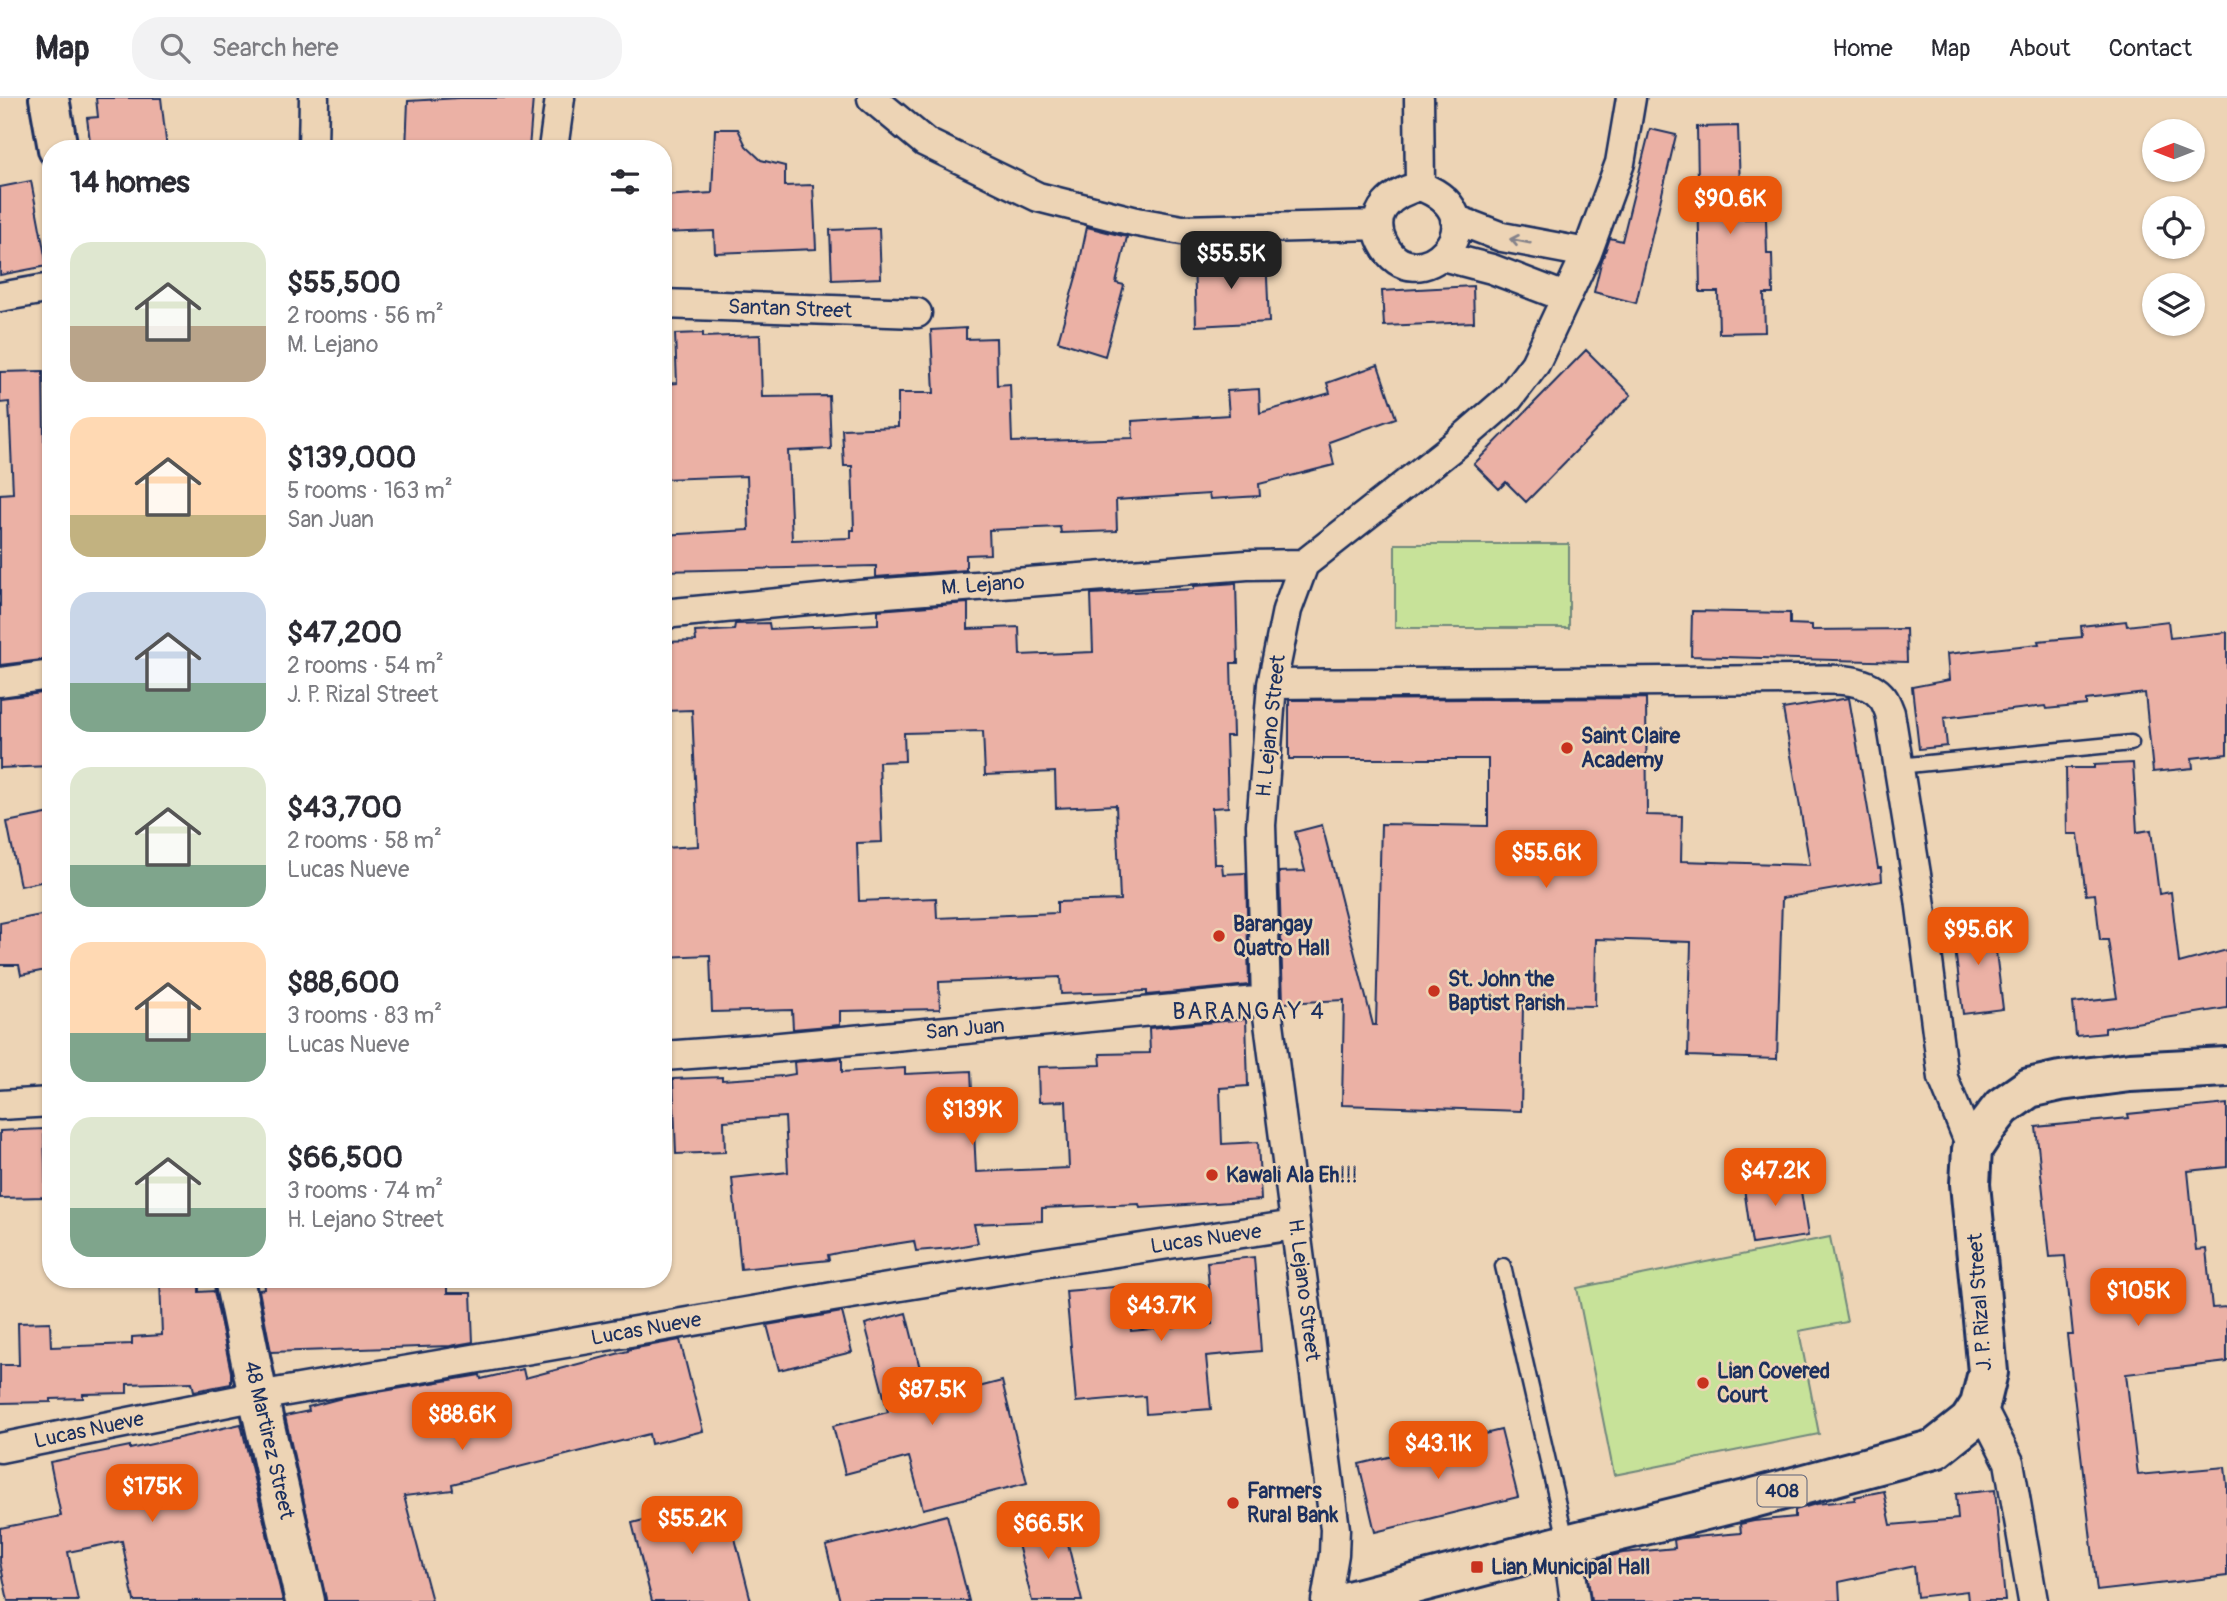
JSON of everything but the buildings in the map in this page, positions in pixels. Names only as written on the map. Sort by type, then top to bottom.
[{"type":"main road","points":[[49,98],[56,140]]},
{"type":"main road","points":[[1972,1149],[2002,1107],[2028,1088],[2060,1080],[2130,1072],[2227,1067]]},
{"type":"main road","name":"J. P. Rizal Street","points":[[1349,1601],[1936,1449],[1969,1422],[1980,1405],[1988,1371],[1970,1184],[1972,1149]]},
{"type":"main road","name":"48 Martirez Street","points":[[236,1288],[306,1601]]},
{"type":"street","points":[[313,140],[314,98]]},
{"type":"street","points":[[554,140],[560,98]]},
{"type":"street","points":[[872,98],[925,142],[1050,201],[1182,230],[1378,225]]},
{"type":"street","points":[[1419,98],[1420,186]]},
{"type":"street","points":[[1304,564],[1455,445],[1509,398],[1535,364],[1587,253],[1620,163],[1630,98]]},
{"type":"street","points":[[1420,186],[1443,197],[1451,207],[1456,229],[1454,240],[1442,256],[1431,263],[1418,266],[1395,259],[1385,249],[1378,225],[1382,210],[1391,197],[1420,186]]},
{"type":"street","points":[[1455,219],[1502,237],[1587,253]]},
{"type":"street","points":[[1442,256],[1492,269],[1565,297]]},
{"type":"street","points":[[0,297],[42,290]]},
{"type":"street","name":"Santan Street","points":[[672,304],[916,313]]},
{"type":"street","name":"M. Lejano","points":[[672,613],[860,595],[1247,565],[1304,564]]},
{"type":"street","name":"H. Lejano Street","points":[[1304,564],[1287,610],[1272,684],[1261,825],[1266,1000],[1335,1530],[1326,1601]]},
{"type":"street","points":[[0,682],[42,677]]},
{"type":"street","points":[[1272,684],[1839,680],[1868,685],[1882,697],[1890,713],[1920,899],[1943,1078],[1972,1149]]},
{"type":"street","name":"San Juan","points":[[672,1055],[1266,1000]]},
{"type":"street","points":[[0,1105],[42,1103]]},
{"type":"street","name":"Lucas Nueve","points":[[0,1448],[258,1396],[846,1294],[1296,1225]]},
{"type":"street","points":[[1980,1405],[2009,1462],[2033,1601]]},
{"type":"street","points":[[1567,1544],[1576,1601]]},
{"type":"lane","points":[[1898,766],[2131,743]]},
{"type":"lane","points":[[1503,1266],[1567,1544]]},
{"type":"green space","points":[[1395,544],[1569,544],[1569,628],[1395,628]]},
{"type":"green space","name":"Lian Covered Court","points":[[1830,1237],[1847,1322],[1799,1331],[1819,1434],[1614,1475],[1577,1288]]},
{"type":"place","name":"Saint Claire Academy","points":[[1567,748]]},
{"type":"place","name":"Barangay Quatro Hall","points":[[1219,936]]},
{"type":"place","name":"St. John the Baptist Parish","points":[[1434,991]]},
{"type":"place","name":"Kawali Ala Eh!!!","points":[[1212,1175]]},
{"type":"place","name":"Lian Covered Court","points":[[1703,1383]]},
{"type":"place","name":"Farmers Rural Bank","points":[[1233,1503]]},
{"type":"place","name":"Lian Municipal Hall","points":[[1477,1567]]},
{"type":"district","name":"BARANGAY 4","points":[[1249,1011]]}]
